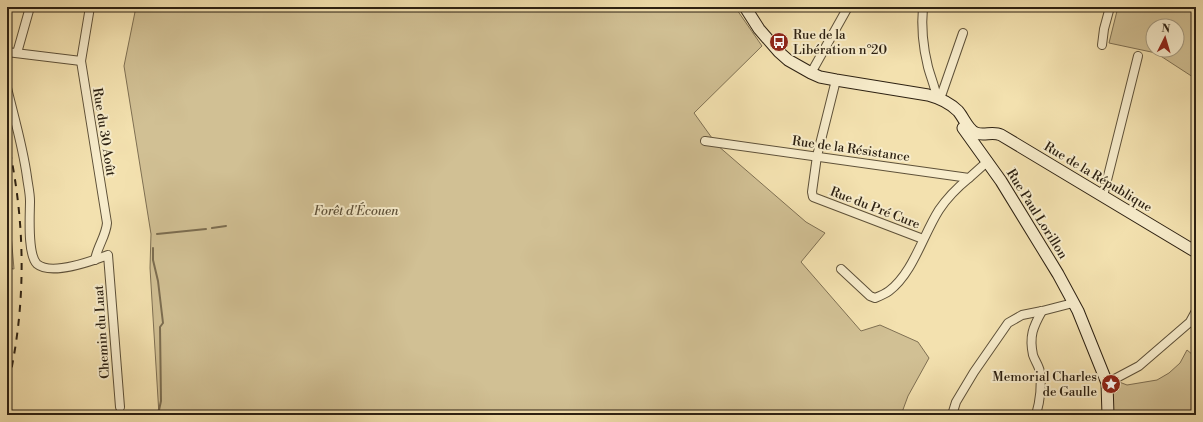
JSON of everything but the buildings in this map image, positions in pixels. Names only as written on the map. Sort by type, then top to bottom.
[{"type":"main road","points":[[745,7],[759,29],[779,52],[788,60],[811,73],[820,77],[928,95],[938,98],[957,110],[973,131],[983,134]]},
{"type":"main road","name":"Rue Paul Lorillon","points":[[938,98],[988,161],[1058,274],[1078,311],[1108,383],[1108,415]]},
{"type":"main road","name":"Rue de la République","points":[[983,134],[993,133],[1001,135],[1196,252]]},
{"type":"street","points":[[17,53],[30,7]]},
{"type":"street","name":"Rue du 30 Août","points":[[90,7],[81,61],[107,223],[96,253],[95,260]]},
{"type":"street","points":[[811,73],[848,7]]},
{"type":"street","points":[[923,7],[922,38],[928,68],[935,85],[938,98]]},
{"type":"street","points":[[1102,45],[1104,29],[1110,7]]},
{"type":"street","points":[[938,98],[963,33]]},
{"type":"street","points":[[7,52],[81,61]]},
{"type":"street","points":[[1103,196],[1138,56]]},
{"type":"street","points":[[817,156],[836,80]]},
{"type":"street","points":[[7,88],[24,157],[30,199],[32,251],[37,263],[43,267],[57,268],[95,260]]},
{"type":"street","points":[[978,148],[983,134]]},
{"type":"street","name":"Rue de la Résistance","points":[[705,141],[969,178]]},
{"type":"street","name":"Rue du Pré Cure","points":[[817,156],[812,192],[813,197],[923,239]]},
{"type":"street","points":[[969,178],[988,161]]},
{"type":"street","name":"Rue du Pré Cure","points":[[841,269],[865,292],[875,298],[889,291],[902,278],[908,269],[940,209],[969,178]]},
{"type":"street","name":"Chemin du Luat","points":[[95,260],[108,255],[120,407]]},
{"type":"street","points":[[952,415],[956,402],[974,372],[1008,323],[1022,315],[1073,302]]},
{"type":"street","points":[[1036,415],[1041,392],[1040,370],[1033,356],[1031,341],[1033,327],[1042,311]]},
{"type":"street","points":[[1108,383],[1139,366],[1190,322],[1196,312]]},
{"type":"green space","name":"Forêt d'Écouen","points":[[136,7],[735,7],[762,46],[694,113],[717,145],[806,222],[825,233],[801,262],[861,331],[880,325],[918,342],[929,358],[908,396],[901,415],[159,415],[150,268],[151,234],[124,66]]},
{"type":"green space","points":[[1118,7],[1196,7],[1196,79],[1164,58],[1185,58],[1185,18],[1145,18],[1145,51],[1109,43]]},
{"type":"green space","points":[[7,187],[14,269],[7,268]]},
{"type":"green space","points":[[1187,350],[1193,355],[1196,352],[1196,415],[1110,415],[1108,391],[1114,380],[1127,385],[1157,380],[1169,373],[1180,363]]},
{"type":"waterway","points":[[212,228],[226,226]]},
{"type":"waterway","points":[[157,234],[206,229]]},
{"type":"waterway","points":[[153,248],[153,260],[158,281],[163,323],[160,327],[161,401],[159,410],[153,415]]},
{"type":"railway","points":[[7,138],[18,201],[22,264],[18,326],[14,358],[7,389]]},
{"type":"place","name":"Rue de la Libération n°20","points":[[779,42]]},
{"type":"place","name":"Memorial Charles de Gaulle","points":[[1111,384]]}]
